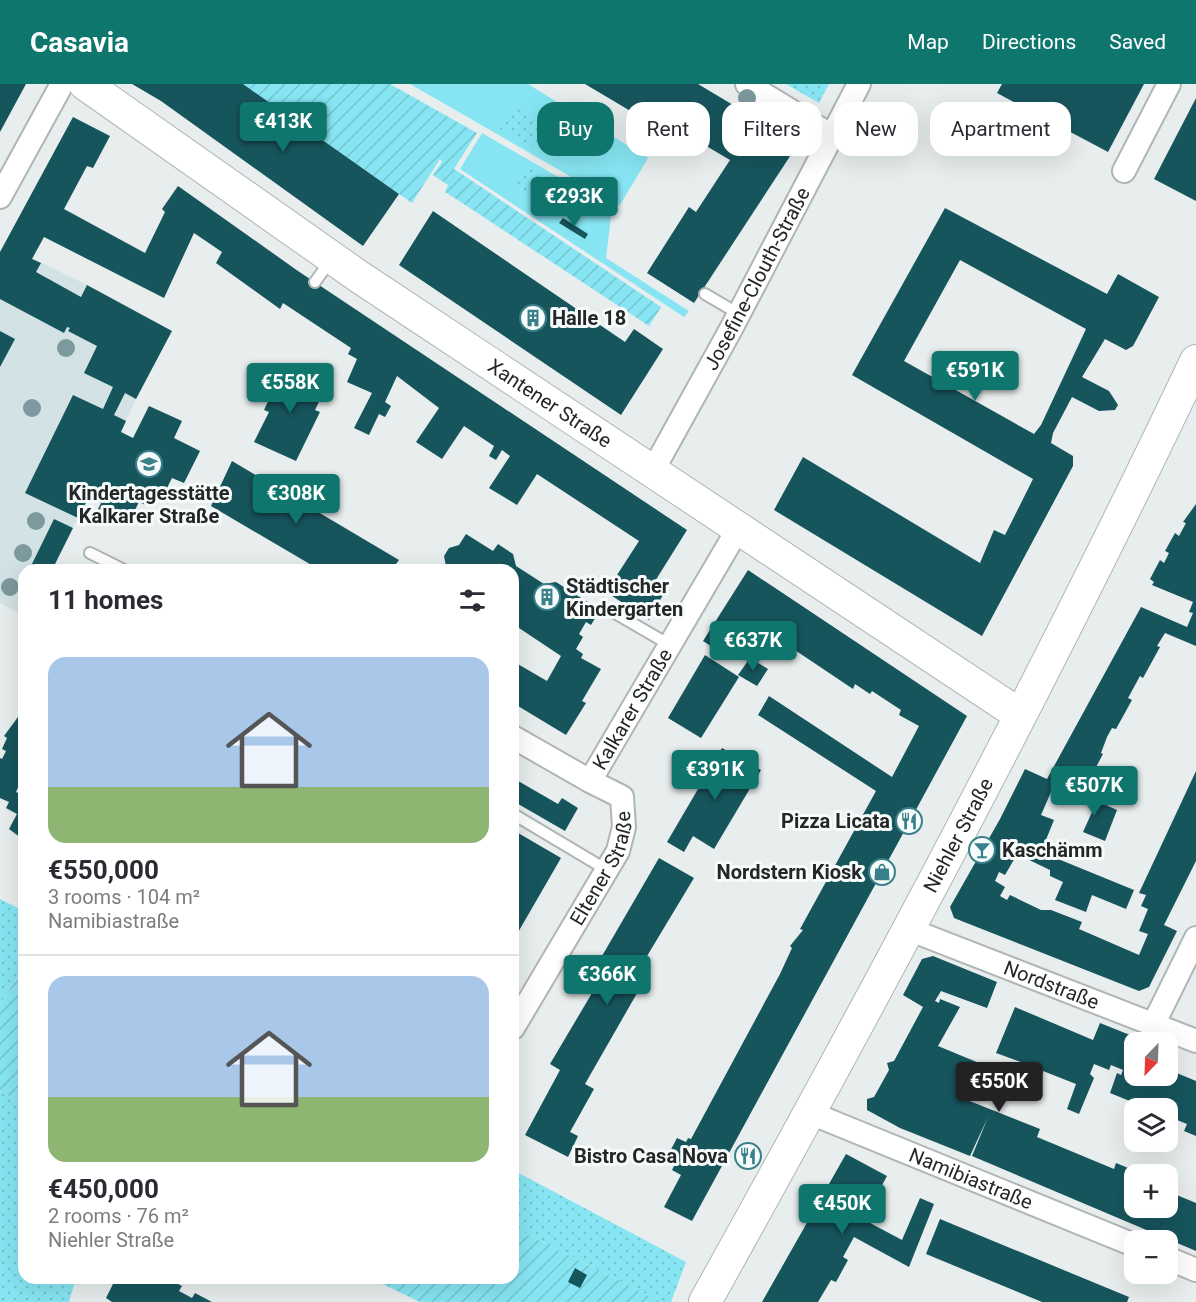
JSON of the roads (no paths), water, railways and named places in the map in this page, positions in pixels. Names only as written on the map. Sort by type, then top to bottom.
[{"type":"street","points":[[0,197],[62,84]]},
{"type":"street","name":"Xantener Straße","points":[[85,84],[323,270],[652,472],[1020,715]]},
{"type":"street","points":[[747,84],[832,136]]},
{"type":"street","name":"Josefine-Clouth-Straße","points":[[652,472],[739,314],[859,84]]},
{"type":"street","points":[[1124,171],[1169,84]]},
{"type":"street","name":"Niehler Straße","points":[[711,1298],[1020,715],[1196,361]]},
{"type":"street","name":"Kalkarer Straße","points":[[519,740],[590,781],[738,529]]},
{"type":"street","name":"Eltener Straße","points":[[519,1018],[618,851],[624,827],[622,798],[590,781]]},
{"type":"street","name":"Nordstraße","points":[[908,929],[1196,1041]]},
{"type":"street","points":[[1153,1025],[1196,938]]},
{"type":"street","name":"Namibiastraße","points":[[808,1112],[1124,1241]]},
{"type":"street","points":[[1178,1263],[1196,1270]]},
{"type":"lane","points":[[705,294],[739,314]]},
{"type":"lane","points":[[90,553],[112,564]]},
{"type":"lane","points":[[613,612],[669,645]]},
{"type":"lane","points":[[519,818],[607,870]]},
{"type":"place","name":"Halle 18","points":[[533,318]]},
{"type":"place","name":"Kindertagesstätte Kalkarer Straße","points":[[149,464]]},
{"type":"place","name":"Städtischer Kindergarten","points":[[547,597]]},
{"type":"place","name":"Pizza Licata","points":[[909,821]]},
{"type":"place","name":"Kaschämm","points":[[982,850]]},
{"type":"place","name":"Nordstern Kiosk","points":[[882,872]]},
{"type":"place","name":"Bistro Casa Nova","points":[[748,1156]]}]
